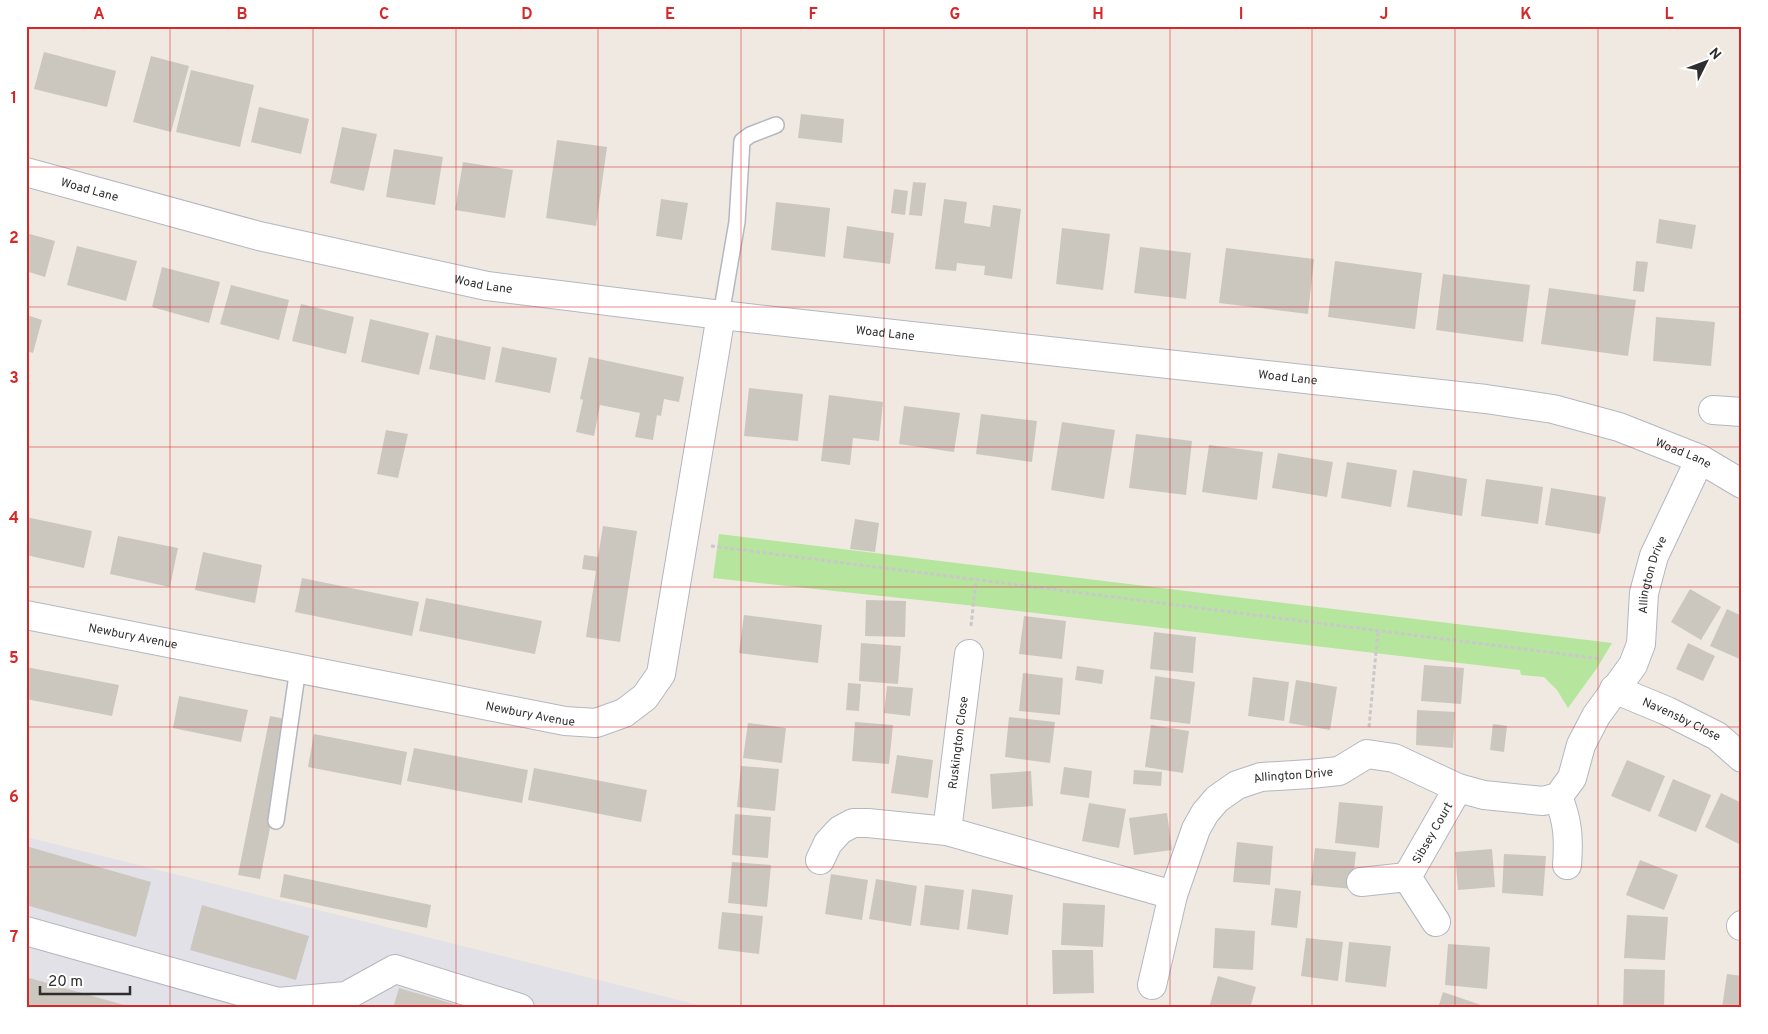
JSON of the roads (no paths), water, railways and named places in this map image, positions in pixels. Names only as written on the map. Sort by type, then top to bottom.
[{"type":"street","name":"Woad Lane","points":[[26,172],[259,236],[487,286],[721,315],[1486,399],[1552,409],[1613,425],[1700,459],[1742,484]]},
{"type":"street","name":"Newbury Avenue","points":[[26,615],[565,721],[596,723],[624,713],[645,697],[660,674],[721,315]]},
{"type":"street","points":[[1712,410],[1742,412]]},
{"type":"street","name":"Allington Drive","points":[[1558,797],[1572,778],[1581,745],[1596,716],[1633,665],[1641,644],[1644,593],[1654,556],[1700,459]]},
{"type":"street","name":"Ruskington Close","points":[[948,831],[968,654]]},
{"type":"street","name":"Navensby Close","points":[[1614,689],[1666,711],[1717,736],[1742,758]]},
{"type":"street","name":"Allington Drive","points":[[1152,985],[1173,895],[1196,829],[1205,813],[1217,799],[1238,785],[1261,777],[1339,771],[1367,754],[1394,758],[1458,788]]},
{"type":"street","points":[[1458,788],[1484,795],[1543,801],[1558,797],[1566,815],[1569,843],[1567,865]]},
{"type":"street","name":"Sibsey Court","points":[[1407,877],[1458,788]]},
{"type":"street","points":[[820,860],[828,843],[840,830],[853,823],[868,823],[948,831],[1173,895]]},
{"type":"street","name":"Sibsey Court","points":[[1361,882],[1407,877]]},
{"type":"street","name":"Sibsey Court","points":[[1407,877],[1436,922]]},
{"type":"street","points":[[26,931],[278,1002],[346,996],[395,969],[520,1008]]},
{"type":"lane","points":[[721,315],[737,222],[742,141],[750,135],[776,125]]},
{"type":"lane","points":[[276,821],[298,668]]}]
